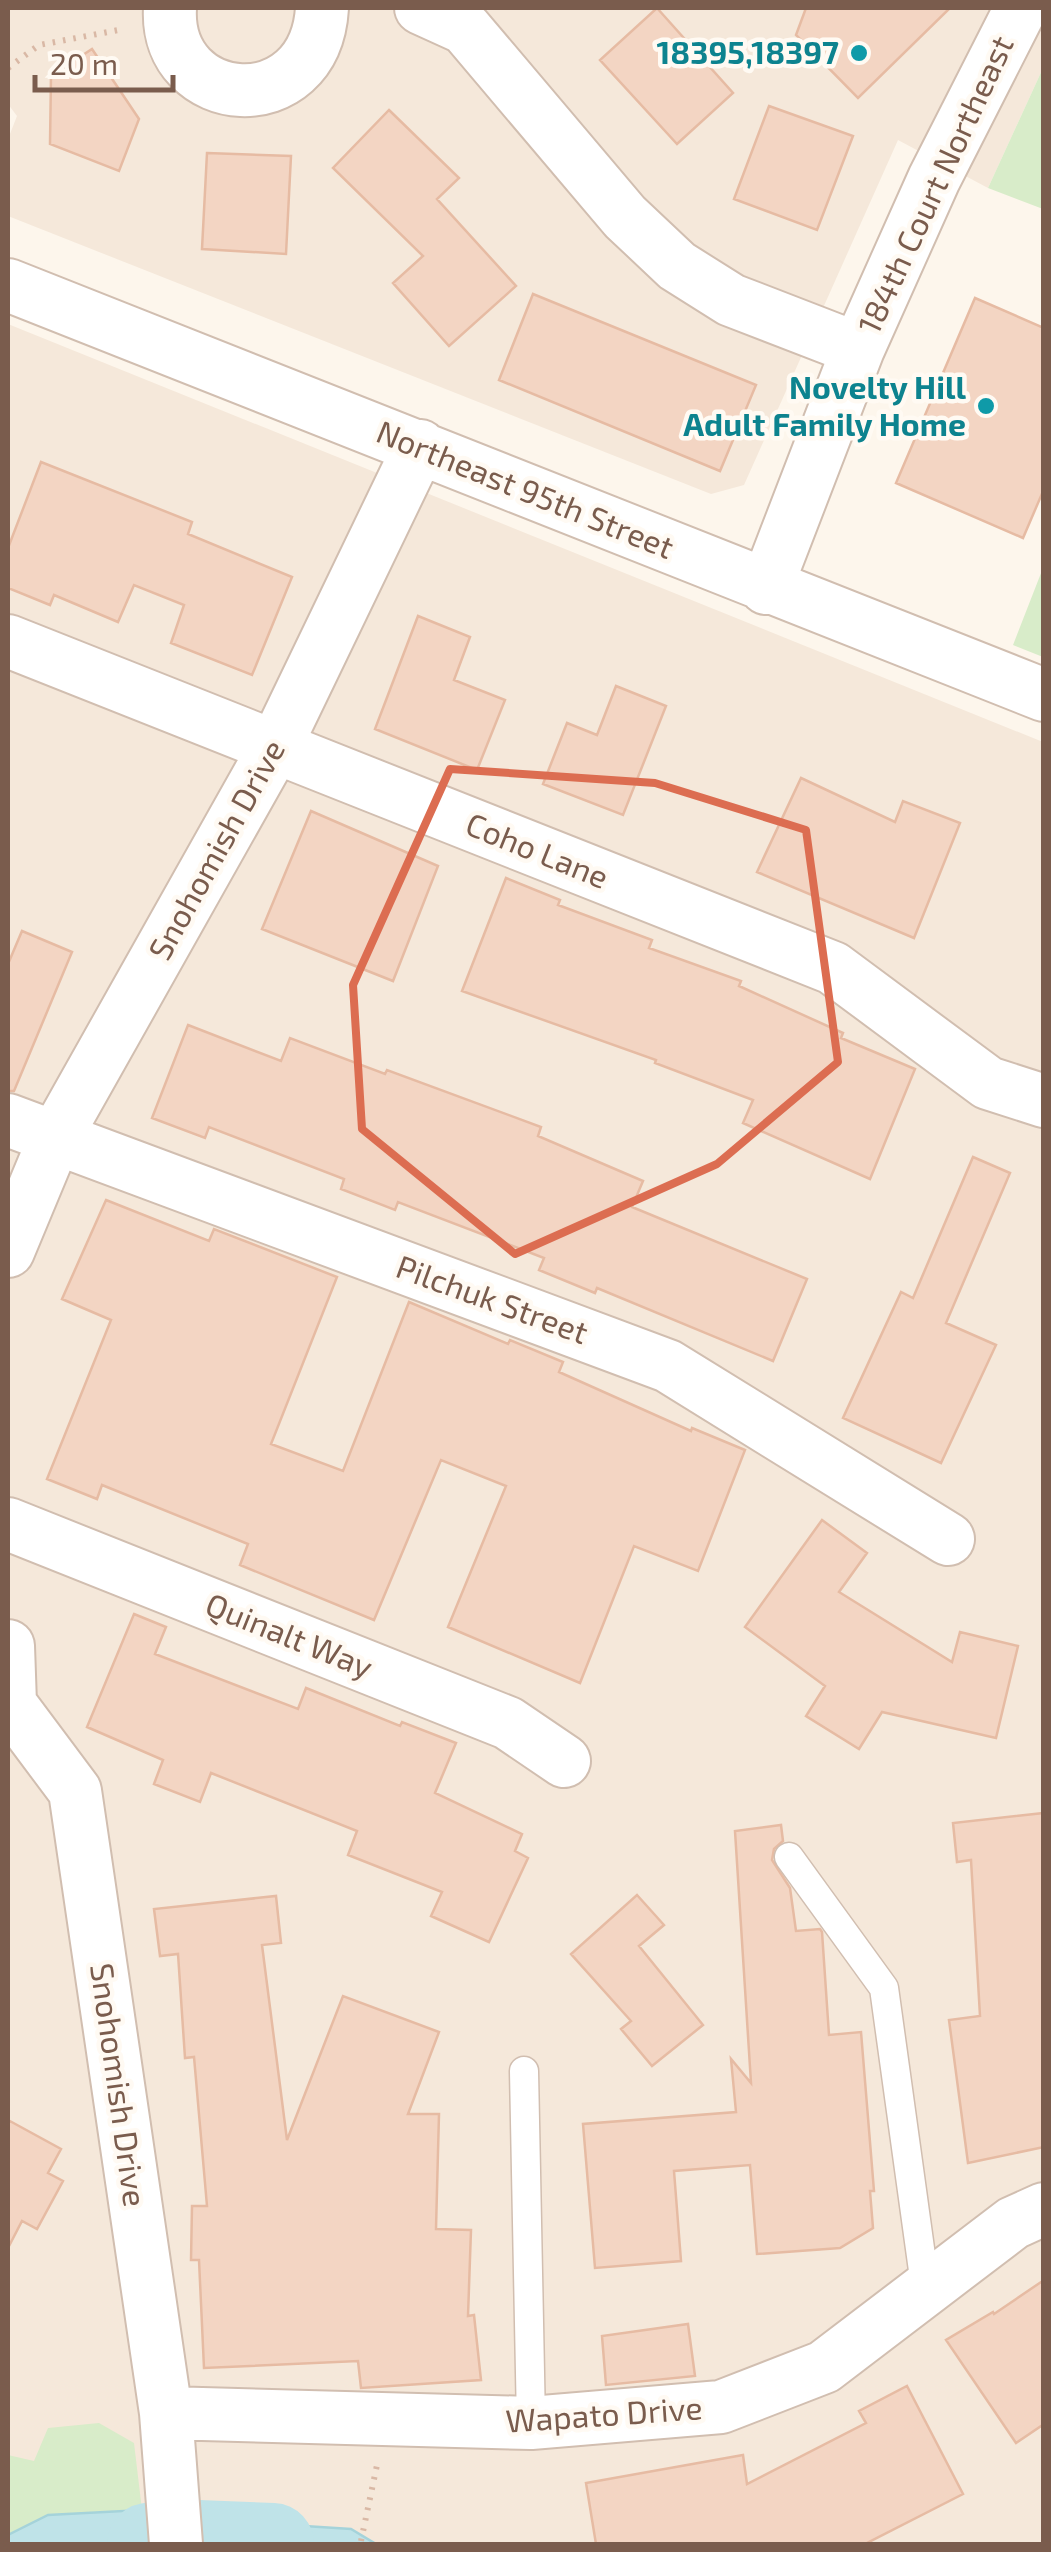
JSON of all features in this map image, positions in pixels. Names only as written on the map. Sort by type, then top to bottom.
[{"type":"street","points":[[150,18],[200,77],[220,87],[241,91],[284,81],[300,68],[313,50],[322,8]]},
{"type":"street","name":"184th Court Northeast","points":[[766,588],[858,349],[934,179],[1021,8]]},
{"type":"street","points":[[453,14],[624,217],[677,266],[731,300],[858,349]]},
{"type":"street","name":"Northeast 95th Street","points":[[8,284],[420,446],[766,588],[1044,694]]},
{"type":"street","name":"Snohomish Drive","points":[[8,1250],[31,1129],[276,747],[420,446]]},
{"type":"street","name":"Coho Lane","points":[[8,641],[834,968],[988,1084],[1044,1101]]},
{"type":"street","name":"Pilchuk Street","points":[[31,1129],[668,1366],[948,1539]]},
{"type":"street","name":"Quinalt Way","points":[[8,1524],[508,1724],[564,1760]]},
{"type":"street","name":"Snohomish Drive","points":[[8,1646],[9,1704],[76,1791],[166,2414],[174,2525]]},
{"type":"street","name":"Wapato Drive","points":[[166,2414],[531,2423],[721,2407],[824,2367],[1013,2223],[1044,2210]]},
{"type":"lane","points":[[789,1857],[884,1988],[926,2292]]},
{"type":"lane","points":[[524,2071],[531,2423]]},
{"type":"path","points":[[8,68],[38,45],[150,18]]},
{"type":"path","points":[[361,2541],[367,2512]]},
{"type":"highlighted area","points":[[450,769],[655,783],[806,830],[838,1062],[717,1164],[515,1254],[362,1129],[353,985]]},
{"type":"shaded area","points":[[8,8],[1043,8],[1043,68],[988,188],[898,140],[744,485],[711,494],[8,216],[8,139],[17,116],[8,104]]},
{"type":"shaded area","points":[[8,324],[1043,742],[1044,2539],[1038,2544],[376,2544],[351,2529],[199,2544],[8,2544]]},
{"type":"green space","points":[[1043,68],[1043,209],[988,188]]},
{"type":"green space","points":[[1043,568],[1043,657],[1013,645]]},
{"type":"green space","points":[[99,2423],[134,2443],[142,2510],[48,2515],[8,2535],[8,2455],[34,2461],[48,2428]]},
{"type":"water","points":[[142,2510],[147,2544],[8,2544],[8,2535],[48,2515]]},
{"type":"water","points":[[196,2519],[351,2529],[376,2544],[199,2544]]},
{"type":"building","points":[[657,8],[733,93],[677,144],[600,60]]},
{"type":"building","name":"18395,18397","points":[[806,8],[950,8],[858,98],[796,35]]},
{"type":"building","points":[[92,49],[139,119],[119,171],[50,144],[51,76]]},
{"type":"building","points":[[769,106],[853,136],[817,230],[734,199]]},
{"type":"building","points":[[389,110],[459,178],[437,199],[516,286],[449,346],[393,283],[423,256],[333,168]]},
{"type":"building","points":[[207,153],[291,156],[286,254],[202,249]]},
{"type":"building","points":[[533,294],[756,385],[720,471],[499,380]]},
{"type":"building","name":"Novelty Hill Adult Family Home","points":[[975,298],[1044,328],[1044,489],[1023,538],[896,483]]},
{"type":"building","points":[[41,462],[192,522],[188,534],[292,577],[252,675],[171,643],[184,605],[134,585],[118,622],[54,595],[50,605],[8,588],[8,548]]},
{"type":"building","points":[[418,616],[470,637],[454,680],[505,700],[477,770],[375,729]]},
{"type":"building","points":[[616,686],[666,706],[623,815],[543,784],[567,723],[597,735]]},
{"type":"building","points":[[801,778],[895,822],[903,801],[960,823],[914,938],[757,872]]},
{"type":"building","points":[[311,811],[438,866],[393,981],[262,929]]},
{"type":"building","points":[[506,878],[560,900],[558,905],[652,940],[649,948],[741,981],[739,986],[843,1033],[841,1038],[915,1069],[870,1179],[743,1123],[753,1100],[655,1063],[656,1060],[462,991]]},
{"type":"building","points":[[22,931],[72,952],[14,1091],[8,1091],[8,964]]},
{"type":"building","points":[[188,1025],[281,1061],[290,1038],[385,1074],[387,1070],[541,1127],[538,1136],[643,1181],[632,1207],[807,1279],[773,1361],[597,1288],[595,1293],[539,1270],[544,1258],[398,1202],[395,1210],[341,1189],[344,1179],[209,1127],[205,1138],[152,1118]]},
{"type":"building","points":[[973,1157],[1010,1173],[946,1323],[996,1345],[941,1463],[843,1418],[901,1292],[913,1298]]},
{"type":"building","points":[[106,1200],[209,1241],[214,1229],[337,1277],[271,1444],[343,1471],[409,1302],[508,1344],[510,1340],[563,1362],[559,1372],[691,1431],[692,1428],[745,1450],[698,1571],[634,1546],[580,1683],[448,1627],[506,1486],[441,1460],[374,1620],[240,1565],[248,1544],[102,1485],[97,1499],[47,1479],[111,1320],[62,1299]]},
{"type":"building","points":[[822,1520],[867,1553],[839,1592],[952,1662],[960,1632],[1018,1646],[996,1738],[882,1712],[859,1749],[806,1716],[825,1686],[745,1627]]},
{"type":"building","points":[[134,1614],[166,1627],[155,1654],[298,1709],[306,1688],[400,1726],[402,1722],[456,1743],[435,1793],[522,1834],[515,1851],[528,1858],[489,1942],[431,1916],[442,1892],[348,1855],[357,1831],[211,1773],[200,1802],[154,1784],[163,1760],[87,1727]]},
{"type":"building","points":[[1044,1813],[1044,2147],[968,2163],[949,2020],[980,2016],[971,1860],[957,1862],[953,1823]]},
{"type":"building","points":[[781,1825],[783,1841],[774,1849],[772,1860],[790,1888],[796,1931],[822,1932],[829,2035],[861,2032],[874,2191],[870,2191],[873,2228],[840,2248],[757,2254],[750,2165],[674,2171],[681,2261],[595,2268],[583,2124],[736,2112],[731,2059],[751,2083],[735,1831]]},
{"type":"building","points":[[637,1895],[664,1925],[639,1946],[703,2025],[652,2066],[621,2029],[631,2021],[571,1954]]},
{"type":"building","points":[[276,1896],[281,1943],[262,1945],[287,2140],[343,1996],[439,2032],[408,2114],[439,2114],[436,2229],[471,2230],[468,2316],[474,2315],[481,2380],[361,2388],[358,2361],[204,2368],[199,2260],[191,2260],[192,2206],[207,2206],[194,2057],[185,2058],[178,1954],[160,1956],[154,1909]]},
{"type":"building","points":[[8,2120],[61,2149],[48,2173],[63,2181],[37,2229],[22,2221],[8,2248]]},
{"type":"building","points":[[1044,2280],[1044,2424],[1016,2443],[946,2340]]},
{"type":"building","points":[[688,2324],[695,2376],[606,2385],[602,2336]]},
{"type":"building","points":[[907,2386],[963,2494],[865,2544],[596,2544],[586,2483],[743,2455],[747,2484],[866,2423],[859,2411]]},
{"type":"waterway","points":[[148,2544],[172,2540],[273,2544]]},
{"type":"place","name":"18395,18397","points":[[859,53]]},
{"type":"place","name":"Novelty Hill Adult Family Home","points":[[986,406]]}]
